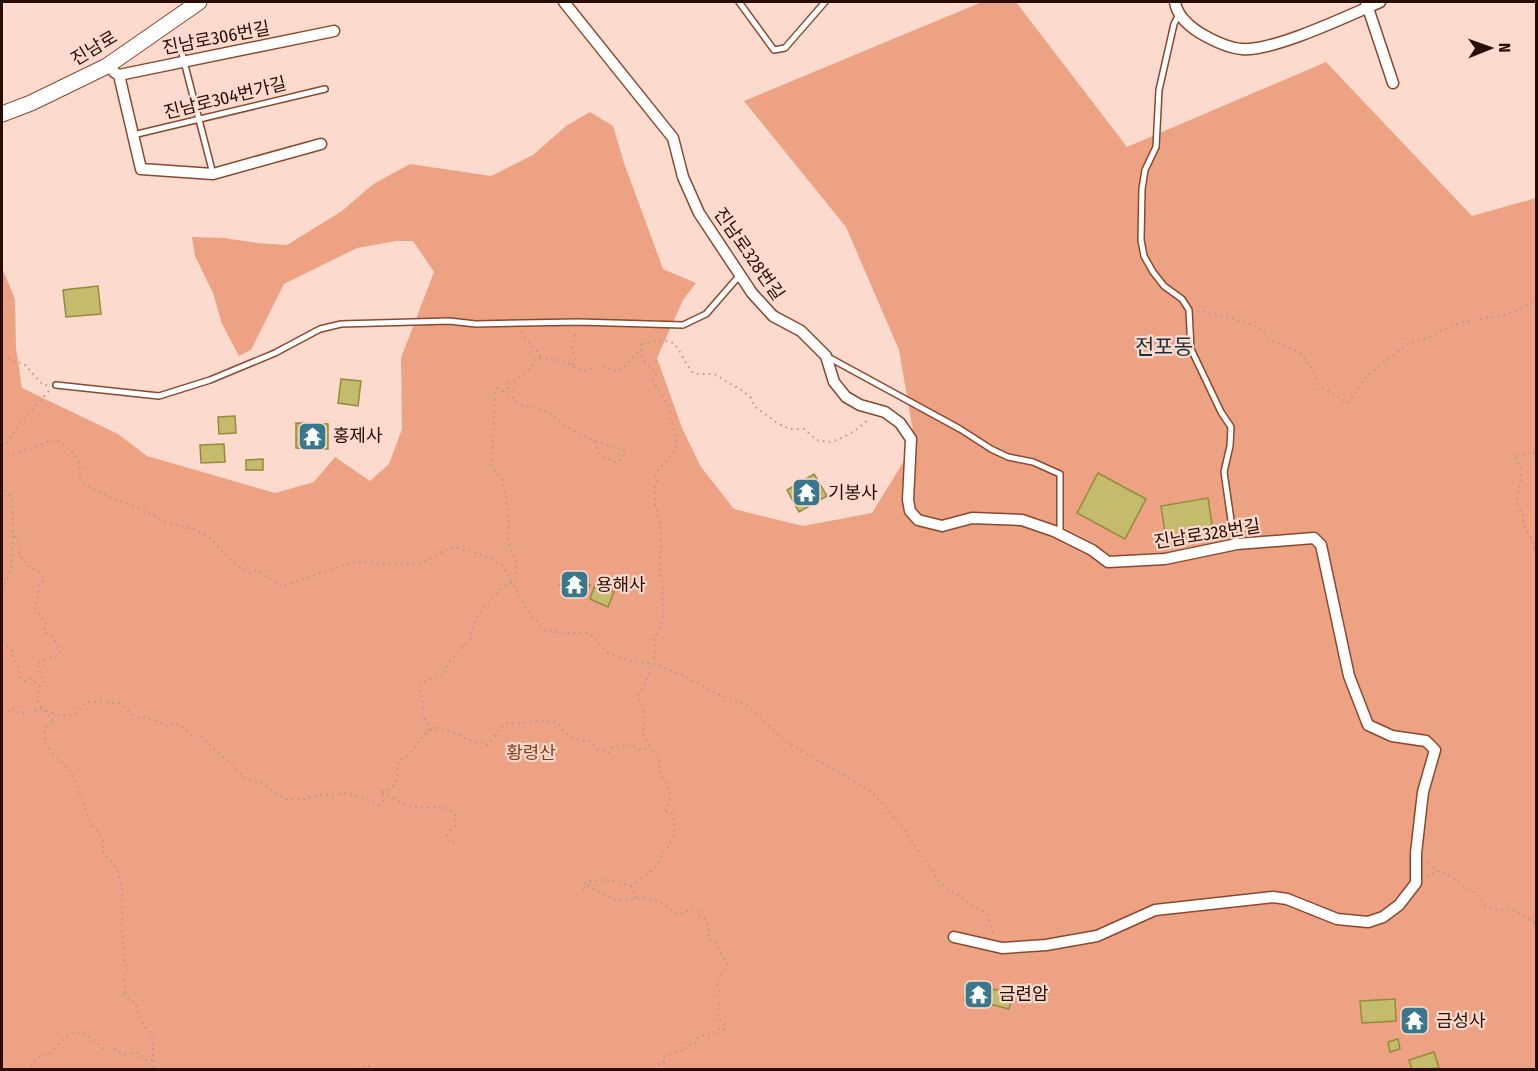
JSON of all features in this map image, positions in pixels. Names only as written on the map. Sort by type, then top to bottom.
[{"type":"main road","name":"진남로","points":[[2,114],[113,71],[198,2]]},
{"type":"street","name":"진남로328번길","points":[[564,2],[673,138],[683,177],[699,213],[752,293],[773,316],[801,331],[826,356],[834,382],[846,397],[860,405],[885,412],[900,423],[911,439],[908,500],[910,511],[918,520],[942,526],[972,518],[1022,520],[1060,534],[1092,550],[1108,562],[1165,559],[1237,544],[1314,538],[1321,544],[1349,676],[1368,725],[1392,736],[1426,741],[1435,750],[1423,792],[1416,853],[1416,883],[1399,905],[1383,917],[1368,922],[1337,920],[1287,899],[1273,897],[1155,910],[1097,936],[1046,945],[997,947],[954,937]]},
{"type":"street","points":[[1175,2],[1188,25],[1214,42],[1242,50],[1271,46],[1367,4],[1380,2]]},
{"type":"street","points":[[1367,4],[1393,83]]},
{"type":"street","name":"진남로306번길","points":[[113,71],[183,62],[334,31]]},
{"type":"street","points":[[113,71],[141,169],[213,174],[321,144]]},
{"type":"lane","points":[[739,2],[774,50],[785,48],[825,2]]},
{"type":"lane","points":[[1180,12],[1174,24],[1158,90],[1156,147],[1145,170],[1142,189],[1141,240],[1144,256],[1153,272],[1164,285],[1182,299],[1189,310],[1191,349],[1221,412],[1231,427],[1230,446],[1224,472],[1232,527],[1237,544]]},
{"type":"lane","points":[[179,42],[213,174]]},
{"type":"lane","name":"진남로304번가길","points":[[133,135],[200,121],[325,89]]},
{"type":"lane","points":[[56,384],[159,396],[210,380],[275,353],[320,329],[340,324],[449,321],[476,324],[578,322],[683,325],[706,314],[740,276]]},
{"type":"lane","points":[[826,356],[960,429],[991,449],[1008,457],[1033,462],[1060,474],[1060,534]]},
{"type":"path","points":[[1189,310],[1213,313],[1258,327],[1270,340],[1300,352],[1310,365],[1319,385],[1348,404],[1367,376],[1410,342],[1419,342],[1453,326],[1505,316],[1525,308],[1536,298]]},
{"type":"path","points":[[516,322],[524,337],[542,358]]},
{"type":"path","points":[[573,365],[572,349],[578,322]]},
{"type":"path","points":[[641,344],[667,340],[675,344],[694,374],[714,374],[743,391],[751,398],[754,406],[776,423],[789,429],[804,429],[817,440],[830,442],[842,438],[868,420],[885,412]]},
{"type":"path","points":[[513,398],[512,390],[507,384],[516,381],[536,358],[563,361],[582,371],[603,367],[617,371],[638,353],[641,344]]},
{"type":"path","points":[[631,886],[655,868],[668,848],[675,828],[672,812],[664,813],[671,801],[671,789],[668,782],[660,775],[659,760],[643,735],[644,713],[638,694],[645,685],[651,665],[654,664],[656,636],[664,609],[659,568],[662,549],[661,524],[655,504],[657,480],[655,474],[675,450],[676,439],[669,407],[653,381],[656,373],[642,358],[641,344]]},
{"type":"path","points":[[2,356],[25,365],[43,385],[56,384]]},
{"type":"path","points":[[2,447],[9,441],[18,425],[56,384]]},
{"type":"path","points":[[429,731],[422,715],[424,699],[419,693],[419,688],[423,682],[445,674],[450,661],[471,638],[471,631],[481,610],[502,588],[515,580],[517,563],[508,543],[509,519],[504,487],[492,462],[497,388],[517,403],[548,412],[576,433],[593,441],[624,449],[623,459],[615,462],[601,456],[593,441]]},
{"type":"path","points":[[2,453],[7,456],[56,439],[75,453],[80,464],[80,482],[166,522],[194,529],[211,538],[231,561],[249,573],[257,570],[281,587],[350,563],[394,565],[422,563],[439,553],[454,548],[483,555],[502,565],[527,609],[544,630],[589,633],[608,653],[632,661],[654,664],[681,674],[716,693],[747,705],[786,742],[872,792],[904,830],[940,882],[987,914],[997,947]]},
{"type":"path","points":[[1536,452],[1514,456],[1521,466],[1522,476],[1516,496],[1523,513],[1522,524],[1531,538],[1536,555]]},
{"type":"path","points":[[2,485],[2,488],[10,495],[13,509],[11,568],[2,592]]},
{"type":"path","points":[[12,531],[21,547],[20,555],[26,561],[25,563],[45,579],[40,584],[35,609],[47,624],[44,631],[55,640],[60,648],[59,655],[37,662],[45,681],[40,686],[38,691],[40,694],[36,699],[54,722],[47,724],[44,732],[45,742],[61,763],[69,769],[84,802],[90,824],[101,834],[104,844],[103,854],[112,860],[122,880],[120,894],[124,912],[122,929],[126,949],[124,962],[129,970],[124,973],[126,992],[122,993],[135,1002],[144,1028],[152,1034],[154,1070]]},
{"type":"path","points":[[2,642],[12,650],[14,660],[18,664],[19,676],[25,681],[31,679],[40,686]]},
{"type":"path","points":[[2,712],[7,712],[12,708],[21,714],[42,709],[65,716],[74,714],[85,702],[119,703],[134,716],[155,720],[166,726],[176,723],[192,737],[200,735],[246,780],[258,781],[284,799],[307,799],[310,796],[348,793],[380,806],[384,800],[382,792]]},
{"type":"path","points":[[382,792],[390,790],[395,784],[398,775],[398,761],[414,749],[417,742],[429,731],[438,727],[453,731],[467,740],[484,742],[487,745],[497,735],[502,725],[509,722],[515,724],[533,720],[555,722],[560,725],[562,731],[572,737],[591,741],[597,749],[608,753],[612,747],[632,744],[638,749],[651,749]]},
{"type":"path","points":[[382,792],[407,806],[434,806],[449,809],[455,813],[456,825],[447,834],[448,841],[455,843]]},
{"type":"path","points":[[1416,853],[1438,871],[1447,874],[1476,893],[1486,907],[1495,910],[1512,909],[1536,924]]},
{"type":"path","points":[[636,898],[631,886],[610,879],[589,881],[583,884],[584,889],[588,886],[617,901],[636,898],[662,903],[679,915],[692,909],[699,912],[698,916],[705,919],[708,925],[710,932],[708,939],[715,943],[727,964],[717,980],[721,998],[717,1010],[719,1019],[726,1025],[724,1030],[718,1029],[713,1034],[698,1037],[696,1043],[687,1046],[685,1050],[664,1057],[664,1062],[658,1063],[660,1070]]},
{"type":"path","points":[[26,1070],[38,1058],[48,1054],[71,1032],[80,1032],[90,1036],[103,1048],[113,1048],[123,1054],[139,1053],[144,1060],[153,1060]]},
{"type":"path","points":[[352,1070],[369,1065],[370,1070]]},
{"type":"green space","name":"황령산","points":[[982,2],[1016,2],[1127,147],[1326,62],[1472,216],[1536,198],[1536,1069],[2,1069],[2,268],[15,299],[16,348],[22,388],[118,434],[147,456],[275,493],[314,482],[335,457],[370,481],[389,464],[402,429],[401,358],[434,272],[413,241],[396,241],[357,248],[284,284],[251,350],[239,356],[222,324],[213,293],[195,256],[192,237],[287,245],[342,211],[372,185],[410,164],[491,176],[533,155],[566,126],[590,112],[613,126],[624,163],[663,269],[696,283],[683,300],[657,358],[682,428],[701,467],[734,509],[803,526],[872,513],[915,443],[899,350],[846,227],[744,101]]},
{"type":"building","points":[[98,286],[101,314],[66,317],[63,290]]},
{"type":"building","points":[[341,379],[361,381],[358,406],[338,403]]},
{"type":"building","points":[[235,416],[236,433],[219,434],[218,417]]},
{"type":"building","name":"홍제사","points":[[296,423],[328,424],[328,449],[296,448]]},
{"type":"building","points":[[224,444],[225,462],[201,463],[200,445]]},
{"type":"building","points":[[263,459],[263,470],[246,470],[246,460]]},
{"type":"building","points":[[1098,473],[1146,499],[1125,539],[1077,513]]},
{"type":"building","name":"기봉사","points":[[814,474],[827,496],[799,512],[787,490]]},
{"type":"building","points":[[1208,498],[1214,538],[1167,546],[1161,506]]},
{"type":"building","name":"용해사","points":[[568,571],[590,585],[581,598],[560,585]]},
{"type":"building","points":[[595,585],[614,592],[608,607],[590,599]]},
{"type":"building","name":"금련암","points":[[969,982],[991,988],[986,1006],[964,1000]]},
{"type":"building","points":[[993,989],[1013,994],[1009,1009],[989,1004]]},
{"type":"building","name":"금성사","points":[[1395,999],[1396,1021],[1362,1023],[1360,1001]]},
{"type":"building","points":[[1398,1039],[1400,1049],[1390,1052],[1388,1042]]},
{"type":"building","points":[[1434,1052],[1439,1068],[1412,1070],[1409,1060]]},
{"type":"place","name":"홍제사","points":[[312,436]]},
{"type":"place","name":"기봉사","points":[[807,493]]},
{"type":"place","name":"용해사","points":[[575,585]]},
{"type":"place","name":"금련암","points":[[978,994]]},
{"type":"place","name":"금성사","points":[[1415,1021]]},
{"type":"district","name":"전포동","points":[[1164,347]]}]
